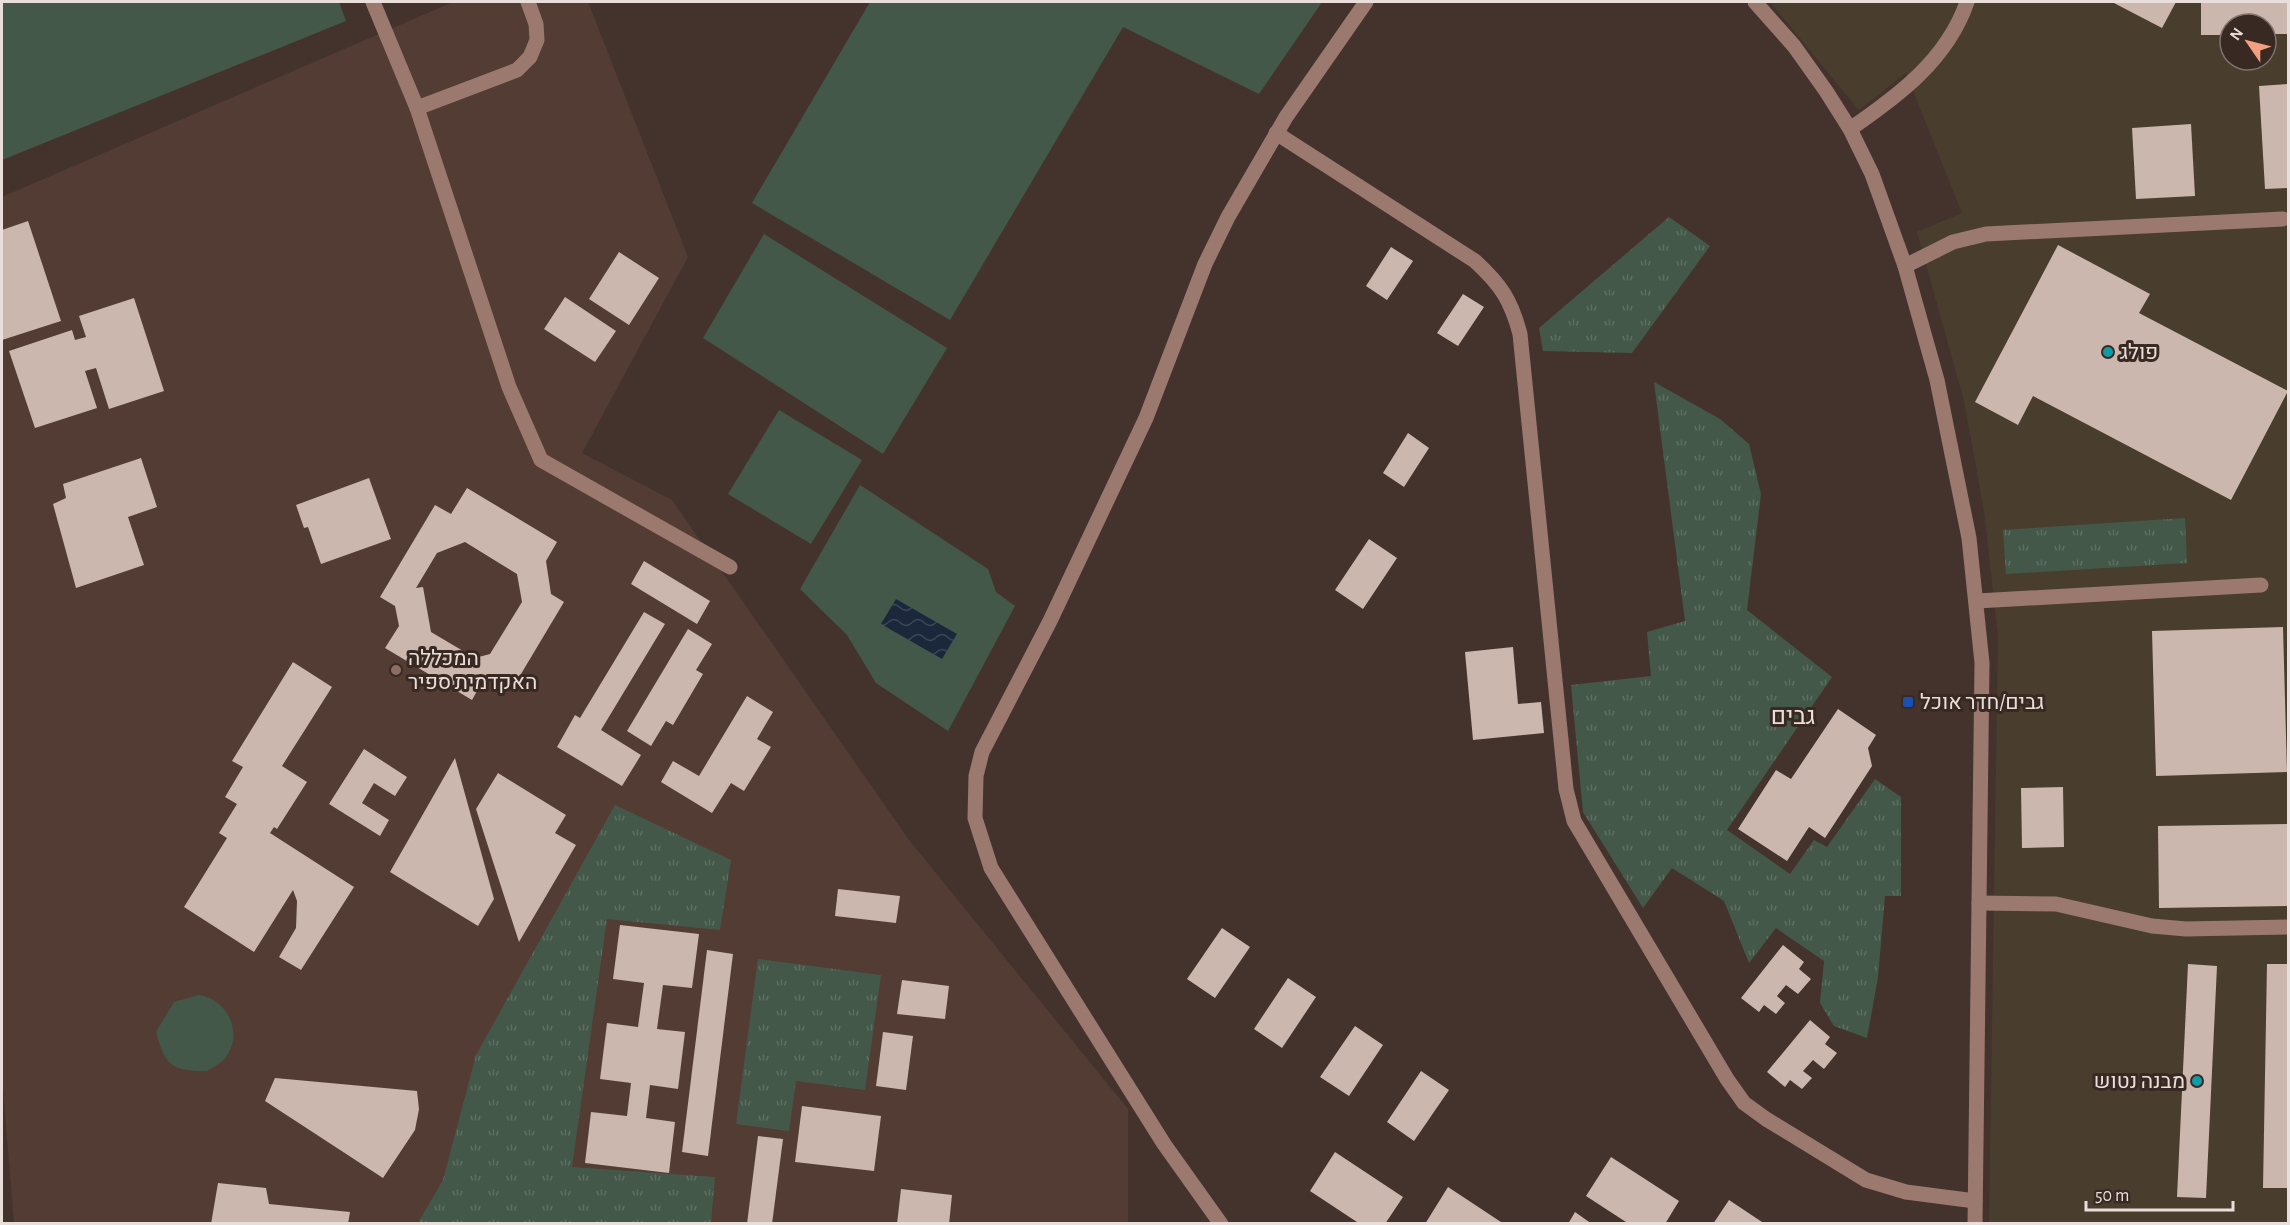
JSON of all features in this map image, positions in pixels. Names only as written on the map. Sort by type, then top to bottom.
[{"type":"street","points":[[373,2],[417,108],[509,387],[541,460],[730,567]]},
{"type":"street","points":[[417,108],[517,70],[530,57],[537,40],[536,24],[528,2]]},
{"type":"street","points":[[1221,1224],[1164,1144],[991,868],[980,840],[974,797],[982,752],[1050,621],[1146,418],[1205,264],[1245,184],[1276,133],[1366,2]]},
{"type":"street","points":[[1755,2],[1794,46],[1850,129],[1872,174],[1905,266],[1936,380],[1969,538],[1982,663],[1975,1224]]},
{"type":"street","points":[[1850,129],[1915,81],[1935,58],[1963,13],[1967,2]]},
{"type":"street","points":[[1276,133],[1475,261],[1498,282],[1514,308],[1520,334],[1566,789],[1574,821],[1727,1078],[1744,1103],[1866,1180],[1906,1192],[1975,1201]]},
{"type":"street","points":[[1905,266],[1953,242],[1986,234],[2283,219]]},
{"type":"street","points":[[1977,601],[2261,585]]},
{"type":"street","points":[[1980,903],[2056,904],[2152,926],[2186,929],[2289,927]]},
{"type":"shaded area","name":"המכללה האקדמית ספיר","points":[[453,2],[588,2],[688,257],[582,453],[672,500],[909,840],[1128,1109],[1128,1223],[14,1223],[2,1076],[2,197]]},
{"type":"shaded area","points":[[1770,2],[2288,2],[2288,1223],[1989,1223],[1998,636],[1984,511],[1964,401],[1917,232],[1962,213],[1906,73],[1859,110]]},
{"type":"green space","points":[[2,2],[339,2],[346,21],[2,160]]},
{"type":"green space","points":[[870,2],[1322,2],[1259,94],[1123,27],[950,320],[752,203]]},
{"type":"green space","points":[[1669,217],[1710,246],[1632,353],[1543,351],[1539,328]]},
{"type":"green space","points":[[764,234],[947,348],[883,454],[703,338]]},
{"type":"green space","points":[[1654,382],[1720,419],[1749,444],[1761,494],[1747,610],[1832,677],[1727,830],[1790,874],[1814,840],[1827,847],[1875,779],[1901,797],[1901,896],[1885,896],[1878,977],[1867,1038],[1834,1026],[1820,1003],[1824,961],[1776,928],[1749,963],[1724,901],[1672,868],[1643,908],[1583,812],[1571,685],[1651,676],[1647,632],[1685,621]]},
{"type":"green space","points":[[779,410],[862,460],[811,544],[728,494]]},
{"type":"green space","points":[[860,485],[988,569],[996,592],[1015,606],[948,731],[876,683],[847,635],[800,589]]},
{"type":"green space","points":[[2185,518],[2187,563],[2006,574],[2003,530]]},
{"type":"green space","points":[[615,805],[731,860],[720,930],[607,919],[572,1167],[715,1177],[711,1223],[418,1223],[443,1180],[476,1055]]},
{"type":"green space","points":[[758,959],[881,975],[865,1090],[796,1081],[789,1131],[736,1124]]},
{"type":"green space","points":[[199,995],[218,1003],[230,1018],[233,1027],[231,1047],[226,1057],[207,1071],[186,1070],[172,1064],[163,1052],[156,1032],[174,1002]]},
{"type":"water","points":[[896,599],[957,634],[942,659],[881,624]]},
{"type":"building","points":[[2112,2],[2176,2],[2162,28]]},
{"type":"building","points":[[2201,2],[2288,2],[2288,34],[2278,34],[2278,12],[2218,12],[2218,35],[2201,35]]},
{"type":"building","points":[[2288,84],[2288,188],[2265,189],[2259,86]]},
{"type":"building","points":[[2191,124],[2195,196],[2136,199],[2132,128]]},
{"type":"building","points":[[28,221],[61,321],[2,340],[2,230]]},
{"type":"building","name":"פולג","points":[[2058,245],[2150,294],[2139,313],[2288,391],[2231,500],[2033,396],[2018,425],[1975,402]]},
{"type":"building","points":[[1391,247],[1413,261],[1387,300],[1366,286]]},
{"type":"building","points":[[619,252],[659,278],[629,325],[589,299]]},
{"type":"building","points":[[1463,294],[1484,307],[1458,346],[1437,333]]},
{"type":"building","points":[[565,297],[616,331],[595,362],[544,329]]},
{"type":"building","points":[[134,298],[164,391],[109,409],[96,368],[85,371],[97,408],[35,428],[9,351],[72,330],[75,340],[86,337],[79,316]]},
{"type":"building","points":[[1408,433],[1429,448],[1404,487],[1383,473]]},
{"type":"building","points":[[141,458],[157,507],[128,517],[144,565],[76,588],[53,504],[66,498],[63,484]]},
{"type":"building","points":[[369,478],[391,539],[321,564],[308,527],[304,528],[296,505]]},
{"type":"building","points":[[467,488],[557,542],[546,561],[551,594],[564,602],[515,684],[502,676],[482,682],[472,700],[385,648],[399,626],[395,606],[380,597],[435,505],[451,514]],"holes":[[[465,542],[517,574],[522,602],[490,654],[475,658],[431,632],[423,587],[416,588],[437,553]]]},
{"type":"building","points":[[1369,539],[1397,558],[1363,609],[1335,590]]},
{"type":"building","points":[[644,561],[710,601],[697,624],[631,584]]},
{"type":"building","points":[[644,612],[665,624],[601,730],[641,755],[622,786],[557,747],[575,715],[580,718]]},
{"type":"building","points":[[2283,627],[2287,772],[2156,776],[2152,631]]},
{"type":"building","points":[[688,629],[712,644],[696,670],[703,674],[673,725],[666,721],[651,746],[627,731]]},
{"type":"building","points":[[1513,647],[1518,704],[1541,702],[1544,733],[1473,740],[1465,652]]},
{"type":"building","points":[[293,662],[332,687],[282,766],[307,782],[277,829],[274,827],[270,833],[354,887],[301,970],[279,957],[296,928],[297,901],[293,890],[254,952],[184,907],[227,838],[219,833],[237,804],[225,797],[243,767],[232,761]]},
{"type":"building","points":[[747,696],[773,712],[757,739],[771,747],[744,791],[731,783],[712,813],[661,782],[673,761],[699,776]]},
{"type":"building","points":[[1838,709],[1876,735],[1868,748],[1872,766],[1825,838],[1809,827],[1787,861],[1738,829],[1776,770],[1791,779]]},
{"type":"building","points":[[364,749],[407,777],[395,796],[374,783],[362,803],[389,820],[380,836],[329,804]]},
{"type":"building","points":[[455,758],[494,899],[478,926],[390,872]]},
{"type":"building","points":[[498,773],[566,815],[555,833],[576,845],[519,942],[476,809]]},
{"type":"building","points":[[2063,787],[2064,847],[2022,848],[2021,788]]},
{"type":"building","points":[[2288,824],[2288,906],[2159,908],[2158,826]]},
{"type":"building","points":[[838,889],[900,896],[896,923],[835,916]]},
{"type":"building","points":[[620,925],[699,934],[692,988],[663,985],[657,1029],[685,1032],[678,1089],[650,1085],[646,1118],[675,1122],[669,1173],[585,1163],[591,1112],[627,1116],[631,1083],[600,1079],[607,1023],[638,1027],[644,983],[613,979]]},
{"type":"building","points":[[1222,928],[1250,947],[1215,998],[1187,979]]},
{"type":"building","points":[[1783,945],[1804,962],[1799,969],[1811,979],[1798,994],[1786,985],[1777,996],[1785,1003],[1776,1014],[1764,1005],[1759,1012],[1741,998]]},
{"type":"building","points":[[707,950],[733,954],[708,1156],[682,1152]]},
{"type":"building","name":"מבנה נטוש","points":[[2188,964],[2217,966],[2206,1198],[2177,1197]]},
{"type":"building","points":[[2267,964],[2288,964],[2288,1188],[2263,1188]]},
{"type":"building","points":[[1288,978],[1316,997],[1282,1048],[1254,1029]]},
{"type":"building","points":[[902,980],[949,986],[945,1019],[897,1014]]},
{"type":"building","points":[[1810,1020],[1830,1037],[1825,1044],[1837,1053],[1824,1069],[1813,1060],[1803,1071],[1812,1078],[1802,1089],[1790,1080],[1785,1087],[1767,1072]]},
{"type":"building","points":[[1355,1026],[1383,1045],[1349,1096],[1320,1077]]},
{"type":"building","points":[[883,1032],[913,1036],[906,1090],[876,1086]]},
{"type":"building","points":[[1421,1071],[1449,1090],[1414,1141],[1387,1122]]},
{"type":"building","points":[[275,1078],[417,1091],[419,1109],[415,1130],[383,1178],[265,1101]]},
{"type":"building","points":[[802,1106],[881,1116],[874,1171],[795,1162]]},
{"type":"building","points":[[758,1136],[783,1139],[772,1224],[747,1224]]},
{"type":"building","points":[[1335,1152],[1403,1197],[1385,1224],[1360,1224],[1310,1191]]},
{"type":"building","points":[[1611,1157],[1679,1201],[1665,1224],[1629,1224],[1586,1196]]},
{"type":"building","points":[[218,1183],[266,1188],[269,1204],[350,1212],[348,1224],[211,1224]]},
{"type":"building","points":[[1448,1187],[1504,1224],[1425,1224]]},
{"type":"building","points":[[901,1189],[952,1195],[949,1224],[897,1224]]},
{"type":"building","points":[[1729,1200],[1765,1224],[1713,1224]]},
{"type":"building","points":[[1575,1212],[1592,1224],[1568,1224]]},
{"type":"place","name":"פולג","points":[[2108,352]]},
{"type":"place","name":"המכללה האקדמית ספיר","points":[[396,670]]},
{"type":"place","name":"גבים/חדר אוכל","points":[[1908,702]]},
{"type":"place","name":"מבנה נטוש","points":[[2197,1081]]},
{"type":"district","name":"גבים","points":[[1793,717]]}]
